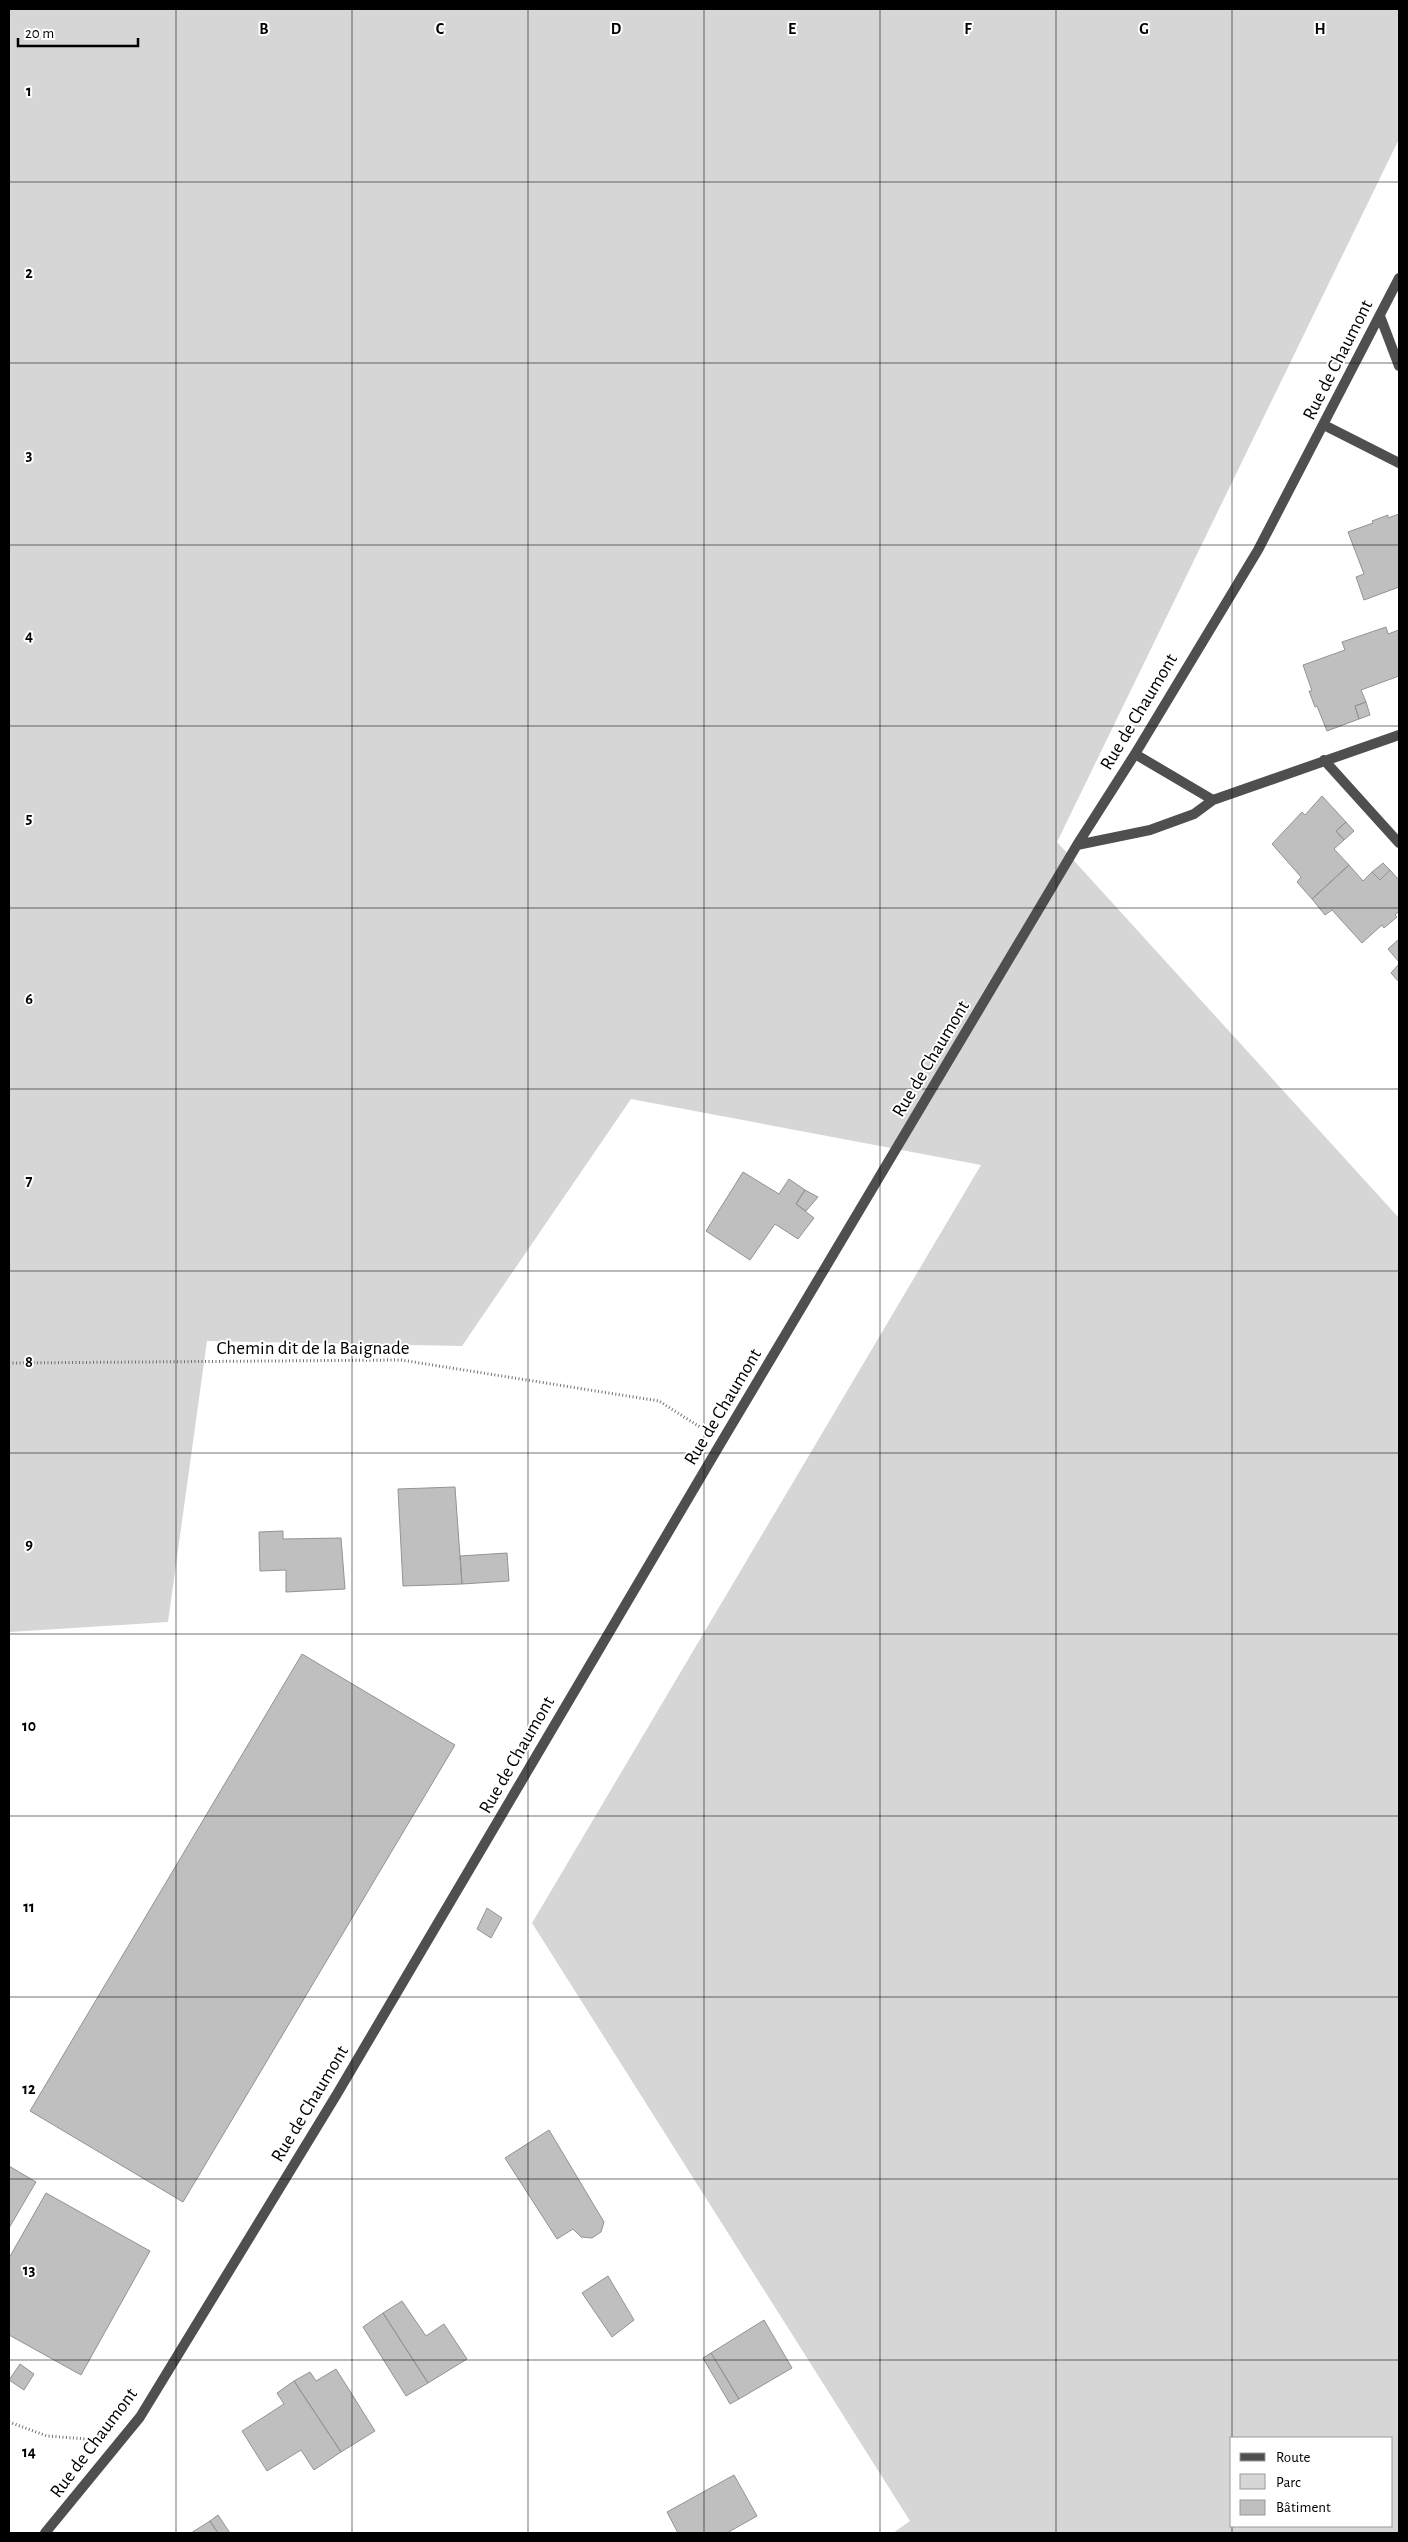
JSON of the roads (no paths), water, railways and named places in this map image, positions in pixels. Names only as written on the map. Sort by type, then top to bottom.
[{"type":"street","name":"Rue de Chaumont","points":[[46,2533],[140,2417],[337,2094],[722,1441],[1077,845],[1135,754],[1258,550],[1399,278]]},
{"type":"street","points":[[1380,316],[1399,366]]},
{"type":"street","points":[[1324,425],[1399,463]]},
{"type":"street","points":[[1077,845],[1150,830],[1194,814],[1213,800],[1399,735]]},
{"type":"street","points":[[1135,754],[1213,800]]},
{"type":"street","points":[[1324,760],[1399,843]]}]
